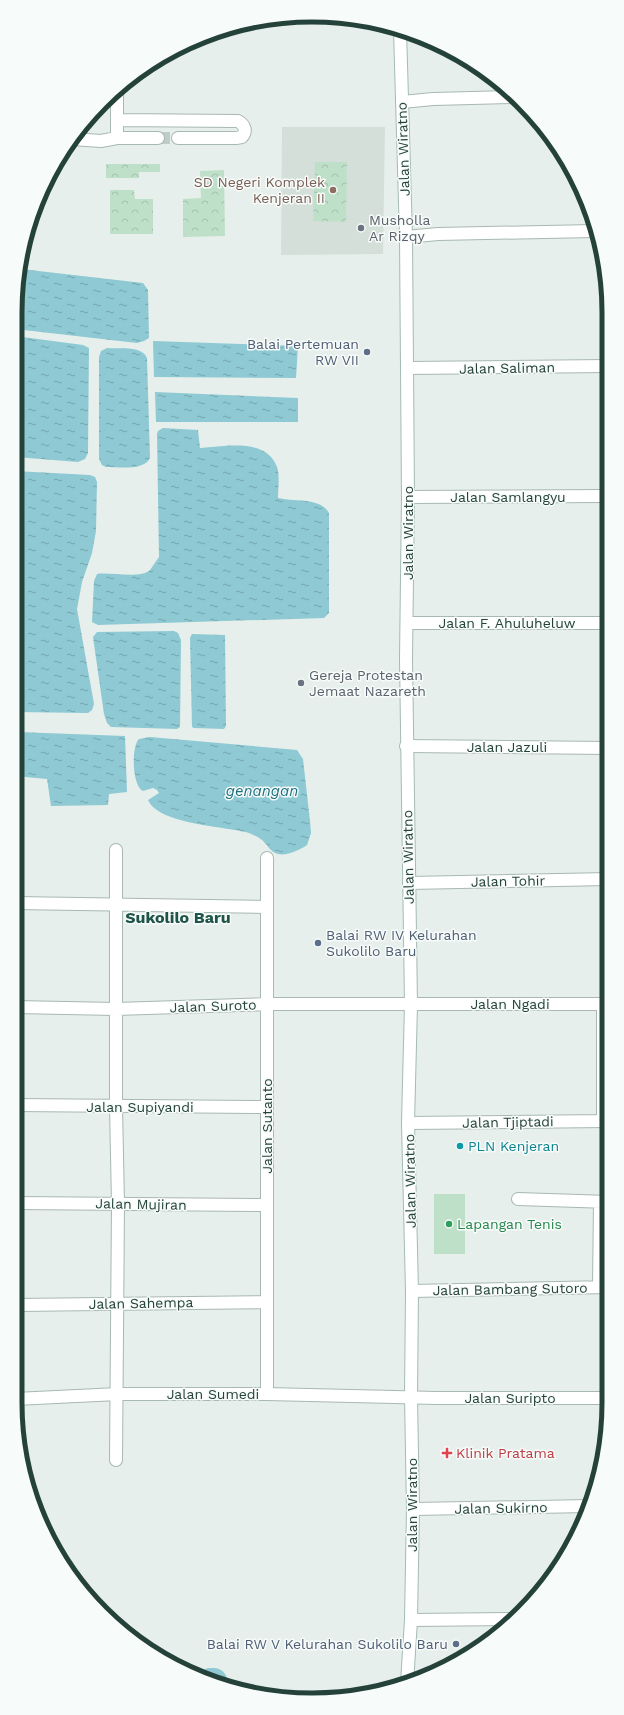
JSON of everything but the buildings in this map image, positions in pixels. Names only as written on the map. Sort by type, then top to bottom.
[{"type":"street","name":"Jalan Wiratno","points":[[400,36],[406,237],[408,497],[406,746],[411,1004],[408,1123],[412,1291],[411,1396],[413,1509],[411,1620],[407,1677]]},
{"type":"street","points":[[402,102],[433,99],[506,97]]},
{"type":"street","points":[[117,98],[117,138]]},
{"type":"street","points":[[117,120],[238,121],[244,127],[245,131],[242,137],[178,138]]},
{"type":"street","points":[[79,139],[101,141],[117,138],[158,138]]},
{"type":"street","points":[[406,237],[438,234],[590,231]]},
{"type":"street","name":"Jalan Saliman","points":[[407,368],[602,366]]},
{"type":"street","name":"Jalan Samlangyu","points":[[408,497],[602,496]]},
{"type":"street","name":"Jalan F. Ahuluheluw","points":[[407,623],[602,623]]},
{"type":"street","name":"Jalan Jazuli","points":[[406,746],[602,748]]},
{"type":"street","points":[[116,850],[116,1107],[118,1204],[118,1394],[116,1460]]},
{"type":"street","name":"Jalan Sutanto","points":[[267,858],[267,1394]]},
{"type":"street","name":"Jalan Tohir","points":[[409,883],[602,879]]},
{"type":"street","points":[[22,903],[267,907]]},
{"type":"street","name":"Jalan Suroto","points":[[22,1007],[116,1009],[268,1004],[411,1004]]},
{"type":"street","name":"Jalan Ngadi","points":[[411,1004],[602,1004]]},
{"type":"street","name":"Jalan Supiyandi","points":[[22,1105],[266,1107]]},
{"type":"street","name":"Jalan Tjiptadi","points":[[408,1123],[602,1121]]},
{"type":"street","points":[[518,1199],[602,1202]]},
{"type":"street","name":"Jalan Mujiran","points":[[22,1203],[267,1205]]},
{"type":"street","name":"Jalan Bambang Sutoro","points":[[412,1291],[602,1287]]},
{"type":"street","name":"Jalan Sahempa","points":[[22,1305],[267,1302]]},
{"type":"street","name":"Jalan Sumedi","points":[[22,1399],[118,1394],[411,1396]]},
{"type":"street","name":"Jalan Suripto","points":[[411,1396],[602,1398]]},
{"type":"street","name":"Jalan Sukirno","points":[[413,1509],[583,1506]]},
{"type":"street","points":[[411,1620],[505,1619]]},
{"type":"shaded area","name":"SD Negeri Komplek Kenjeran II","points":[[282,127],[385,127],[383,254],[281,255]]},
{"type":"green space","points":[[315,162],[347,162],[346,222],[313,221]]},
{"type":"green space","points":[[106,164],[160,164],[160,172],[139,172],[139,178],[106,178]]},
{"type":"green space","points":[[224,170],[225,236],[183,237],[183,199],[201,198],[200,171]]},
{"type":"green space","points":[[110,190],[134,190],[135,199],[153,199],[153,234],[110,234]]},
{"type":"green space","name":"Lapangan Tenis","points":[[434,1194],[465,1194],[465,1254],[434,1254]]},
{"type":"water","points":[[25,269],[143,283],[148,290],[149,338],[137,343],[22,330]]},
{"type":"water","points":[[22,337],[83,345],[89,348],[88,453],[85,459],[78,462],[22,458]]},
{"type":"water","points":[[153,341],[298,346],[296,378],[154,377]]},
{"type":"water","points":[[107,348],[135,349],[144,354],[147,358],[150,458],[147,462],[137,467],[106,467],[102,465],[99,459],[99,357],[101,351]]},
{"type":"water","points":[[155,392],[298,398],[298,422],[156,422]]},
{"type":"water","points":[[163,428],[198,430],[200,448],[243,446],[264,451],[272,458],[278,470],[278,498],[313,502],[325,508],[329,513],[329,613],[324,618],[98,625],[92,622],[94,581],[97,574],[133,575],[146,573],[150,570],[159,557],[157,434],[158,431]]},
{"type":"water","points":[[22,471],[90,475],[95,477],[97,482],[96,531],[92,553],[82,582],[77,609],[94,704],[92,710],[88,713],[22,712]]},
{"type":"water","points":[[174,631],[178,633],[181,640],[180,727],[177,729],[111,727],[107,723],[104,714],[93,637],[97,632]]},
{"type":"water","points":[[192,634],[225,635],[226,726],[224,729],[192,727],[190,638]]},
{"type":"water","points":[[22,732],[125,736],[127,792],[109,794],[108,805],[51,806],[47,779],[25,777],[22,775]]},
{"type":"water","name":"genangan","points":[[150,737],[297,750],[303,759],[310,821],[311,833],[307,845],[293,852],[278,854],[271,850],[261,839],[249,833],[179,820],[165,815],[155,808],[148,800],[159,793],[157,790],[153,788],[143,791],[139,788],[135,774],[134,758],[136,743],[139,739]]},
{"type":"tunnel","points":[[158,138],[178,138]]},
{"type":"place","name":"SD Negeri Komplek Kenjeran II","points":[[333,190]]},
{"type":"place","name":"Musholla Ar Rizqy","points":[[361,228]]},
{"type":"place","name":"Balai Pertemuan RW VII","points":[[367,352]]},
{"type":"place","name":"Gereja Protestan Jemaat Nazareth","points":[[301,683]]},
{"type":"place","name":"Balai RW IV Kelurahan Sukolilo Baru","points":[[318,943]]},
{"type":"place","name":"PLN Kenjeran","points":[[460,1146]]},
{"type":"place","name":"Lapangan Tenis","points":[[449,1224]]},
{"type":"place","name":"Klinik Pratama","points":[[447,1453]]},
{"type":"place","name":"Balai RW V Kelurahan Sukolilo Baru","points":[[456,1644]]},
{"type":"district","name":"Sukolilo Baru","points":[[178,917]]}]
